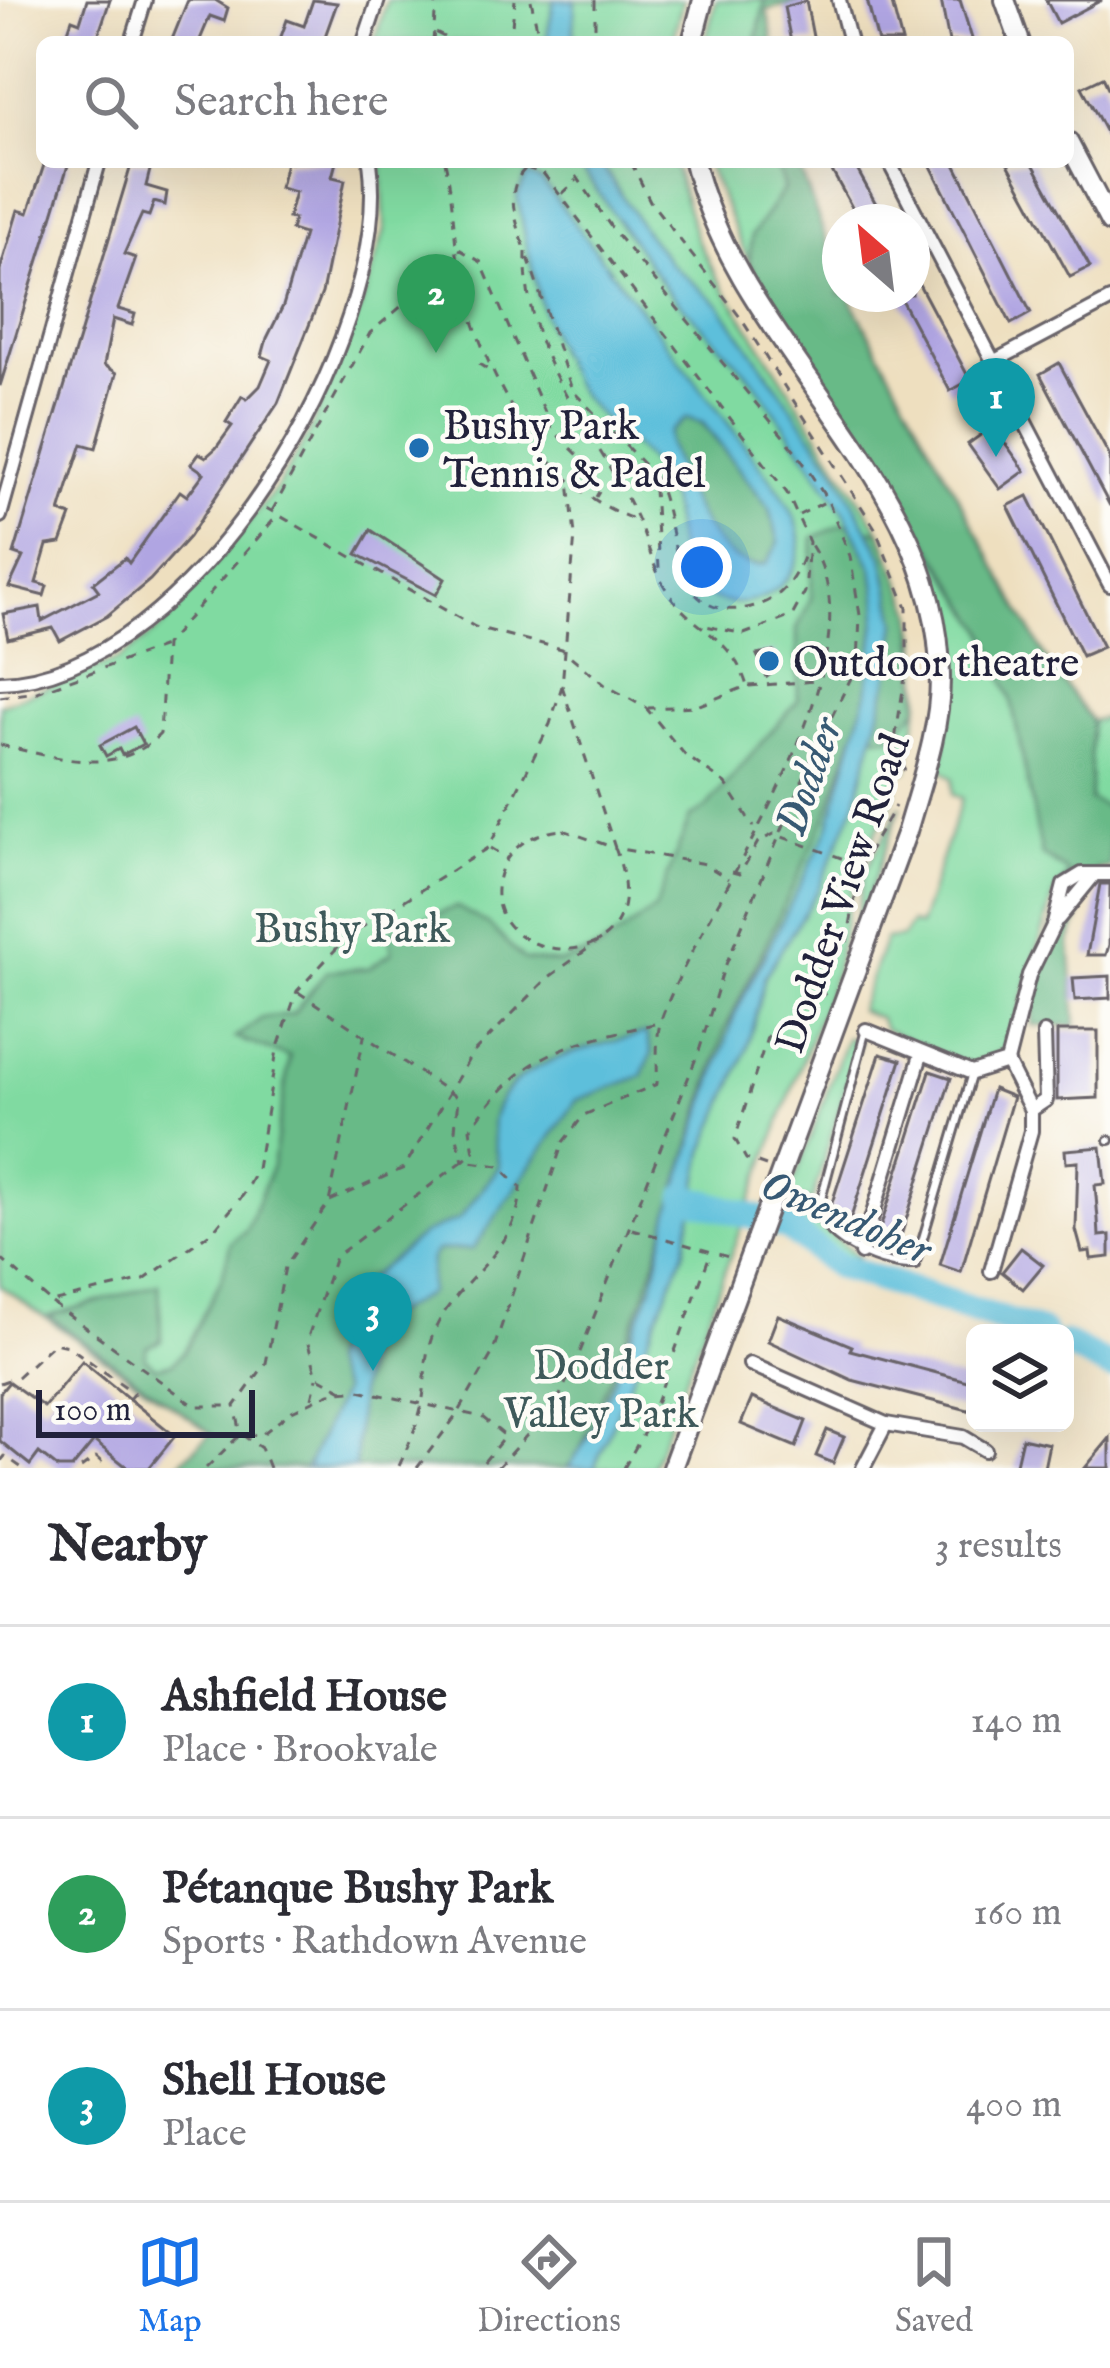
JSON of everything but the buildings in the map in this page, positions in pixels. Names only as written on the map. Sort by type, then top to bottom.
[{"type":"main road","points":[[694,36],[703,0]]},
{"type":"main road","points":[[1005,0],[1019,36]]},
{"type":"main road","points":[[1074,153],[1110,222]]},
{"type":"main road","name":"Dodder View Road","points":[[672,1468],[907,831],[936,725],[940,655],[930,601],[911,548],[737,269],[696,168]]},
{"type":"street","points":[[134,36],[145,0]]},
{"type":"street","points":[[366,36],[378,0]]},
{"type":"street","points":[[838,0],[848,36]]},
{"type":"street","points":[[0,516],[97,168]]},
{"type":"street","points":[[0,682],[43,677],[133,635],[165,608],[254,502],[325,381],[344,335],[371,232],[370,168]]},
{"type":"street","points":[[892,168],[1110,585]]},
{"type":"street","points":[[993,362],[1110,300]]},
{"type":"street","points":[[991,1270],[1031,1131],[1031,1110],[1007,1062],[1029,975],[1054,924],[1064,885],[1082,874],[1102,874]]},
{"type":"street","points":[[866,1030],[972,1073],[1007,1062]]},
{"type":"street","points":[[1031,1110],[1046,1100],[1044,1033]]},
{"type":"street","points":[[861,1252],[921,1054]]},
{"type":"street","points":[[750,1364],[886,1424],[963,1438],[985,1450]]},
{"type":"street","points":[[863,1468],[886,1424]]},
{"type":"lane","points":[[866,1030],[818,1211],[821,1220],[861,1252],[916,1265],[972,1073]]},
{"type":"path","points":[[434,36],[436,0]]},
{"type":"path","points":[[511,36],[515,0]]},
{"type":"path","points":[[531,0],[539,36]]},
{"type":"path","points":[[595,0],[595,36]]},
{"type":"path","points":[[434,32],[442,36]]},
{"type":"path","points":[[446,168],[463,286],[494,374],[569,482],[609,511],[638,520]]},
{"type":"path","points":[[524,168],[514,183],[513,197],[572,391],[652,474],[669,506],[678,568],[704,601],[744,609],[778,595],[798,573],[809,542]]},
{"type":"path","points":[[417,1468],[459,1412],[508,1316],[514,1277],[563,1142],[584,1115],[657,1084],[660,1022],[732,872],[797,753],[818,681],[830,584],[799,515],[739,423],[542,172],[533,168]]},
{"type":"path","points":[[497,1468],[556,1402],[700,1048],[722,974],[814,750],[858,664],[858,593],[828,501],[797,453],[684,321],[570,168]]},
{"type":"path","points":[[634,168],[650,201],[740,317],[875,528],[907,608],[907,665],[894,746],[910,776],[903,789]]},
{"type":"path","points":[[560,195],[577,180]]},
{"type":"path","points":[[458,249],[481,262],[552,429],[592,470],[600,490],[596,499]]},
{"type":"path","points":[[526,252],[526,275],[555,377],[638,520],[660,575],[684,612],[737,656],[747,686]]},
{"type":"path","points":[[272,512],[368,336],[460,257]]},
{"type":"path","points":[[368,336],[380,337]]},
{"type":"path","points":[[479,364],[494,374]]},
{"type":"path","points":[[652,474],[660,575]]},
{"type":"path","points":[[50,1302],[144,1280],[214,1230],[244,1195],[256,1169],[277,1050],[297,991],[348,936],[489,847],[550,724],[562,686],[575,535],[569,482]]},
{"type":"path","points":[[799,515],[828,501]]},
{"type":"path","points":[[254,502],[475,627],[562,649],[605,685],[646,708],[685,755],[726,784],[755,829]]},
{"type":"path","points":[[0,746],[78,759],[139,755],[160,734],[165,645],[278,516]]},
{"type":"path","points":[[706,626],[744,634],[791,616],[805,592],[809,542]]},
{"type":"path","points":[[646,708],[697,706],[747,686],[818,681]]},
{"type":"path","points":[[329,1202],[404,1168],[472,1054],[549,977],[621,921],[628,897],[562,686]]},
{"type":"path","points":[[846,949],[861,866],[898,802]]},
{"type":"path","points":[[605,936],[571,950],[532,946],[509,927],[498,899],[508,859],[527,839],[562,830],[615,848],[705,864],[729,880]]},
{"type":"path","points":[[732,872],[740,874],[758,842],[774,834],[861,866]]},
{"type":"path","points":[[489,847],[508,859]]},
{"type":"path","points":[[769,1167],[746,1159],[735,1139],[769,1031],[833,987]]},
{"type":"path","points":[[297,991],[458,1098],[455,1130],[463,1161]]},
{"type":"path","points":[[311,1402],[317,1376],[308,1340],[335,1257],[474,1152],[470,1130],[523,1066],[577,1042],[660,1022]]},
{"type":"path","points":[[269,1468],[261,1448],[242,1434],[236,1406],[266,1363],[285,1267],[329,1202],[364,1036]]},
{"type":"path","points":[[398,1468],[422,1404],[430,1342],[452,1301],[497,1252],[520,1218],[520,1187],[499,1166],[463,1161]]},
{"type":"path","points":[[630,1228],[733,1258]]},
{"type":"path","points":[[624,1468],[648,1425],[709,1251]]},
{"type":"path","points":[[0,1258],[50,1302],[195,1406],[236,1406]]},
{"type":"path","points":[[0,1383],[17,1377],[54,1343],[68,1346],[134,1393],[128,1400]]},
{"type":"path","points":[[317,1376],[343,1390]]},
{"type":"path","points":[[206,1468],[242,1434],[260,1436],[311,1402],[343,1390],[359,1390],[482,1417],[506,1436],[479,1468]]},
{"type":"path","points":[[0,1462],[2,1454],[22,1468]]},
{"type":"path","points":[[13,1461],[17,1455]]},
{"type":"path","points":[[81,1468],[96,1456],[107,1467]]},
{"type":"green space","points":[[387,0],[683,0],[674,36],[376,36]]},
{"type":"green space","points":[[716,0],[765,0],[757,36],[707,36]]},
{"type":"green space","points":[[765,0],[807,0],[767,10],[772,36],[757,36]]},
{"type":"green space","name":"Bushy Park","points":[[381,168],[675,168],[697,240],[717,277],[880,531],[918,635],[920,702],[907,770],[898,773],[895,797],[856,870],[834,976],[652,1468],[175,1468],[211,1433],[0,1286],[0,705],[120,659],[163,626],[275,490],[308,435],[361,307],[385,230]]},
{"type":"green space","points":[[709,168],[778,168],[784,189],[752,235],[749,263]]},
{"type":"green space","points":[[778,168],[799,168],[822,228],[822,312],[858,312],[1046,659],[1091,721],[1090,800],[1110,809],[1110,868],[1098,869],[1070,942],[1076,1026],[1032,1025],[1037,973],[1069,873],[1042,855],[1011,699],[985,631],[749,263],[752,235],[784,189]]},
{"type":"green space","points":[[686,418],[702,423],[770,509],[779,542],[766,564],[747,564],[730,556],[702,523],[668,444],[669,432]]},
{"type":"green space","points":[[909,517],[985,631],[1011,699],[1042,854],[1069,873],[1055,891],[1008,1047],[972,1067],[884,1029],[879,1018],[859,1010],[885,939],[902,937],[911,923],[919,926],[962,798],[952,795],[953,779],[941,769],[950,671],[943,609]]},
{"type":"green space","name":"Dodder Valley Park","points":[[843,524],[880,531],[914,612],[919,708],[892,737],[853,736],[827,815],[725,1030],[647,1289],[577,1457],[566,1468],[175,1468],[211,1433],[49,1316],[159,1284],[161,1341],[147,1347],[145,1358],[155,1367],[173,1363],[185,1350],[222,1278],[231,1242],[246,1230],[272,1166],[290,1057],[235,1038],[262,1018],[293,1014],[327,971],[369,968],[392,952],[389,931],[457,907],[488,924],[524,960],[560,963],[601,948],[655,909],[690,817],[706,808],[798,700],[797,629],[811,598],[813,538]]},
{"type":"green space","points":[[1110,717],[1110,809],[1089,800],[1091,721]]},
{"type":"green space","points":[[901,805],[851,945],[865,871]]},
{"type":"green space","points":[[847,1037],[859,1042],[812,1201],[801,1199],[799,1207],[858,1257],[840,1264],[801,1230],[780,1220]]},
{"type":"water","points":[[554,0],[575,0],[573,36],[547,36]]},
{"type":"water","points":[[581,168],[604,168],[672,265],[719,304],[835,468],[883,556],[897,623],[888,681],[856,802],[818,890],[765,976],[747,1049],[704,1152],[684,1252],[594,1468],[568,1468],[592,1431],[653,1284],[669,1213],[735,1014],[828,829],[867,692],[878,604],[873,569],[843,510],[751,377],[667,290]]},
{"type":"water","points":[[527,175],[543,182],[780,491],[796,521],[800,541],[790,575],[779,587],[749,602],[733,603],[716,600],[690,580],[679,554],[663,482],[582,396],[557,351],[540,300],[517,196]],"holes":[[[686,418],[703,423],[770,509],[779,542],[766,564],[747,564],[731,556],[691,502],[668,444],[669,432]]]},
{"type":"water","points":[[646,1033],[652,1053],[642,1076],[577,1100],[473,1249],[437,1250],[431,1258],[429,1293],[371,1327],[359,1390],[355,1468],[306,1468],[342,1391],[329,1363],[345,1307],[360,1285],[423,1234],[459,1219],[499,1167],[492,1124],[501,1098],[534,1069],[556,1059]]},
{"type":"waterway","name":"Owendoher","points":[[686,1197],[787,1227],[838,1266],[1015,1324]]},
{"type":"waterway","name":"Owendoher","points":[[1074,1349],[1110,1367]]},
{"type":"place","name":"Pétanque Bushy Park","points":[[436,353]]},
{"type":"place","name":"Bushy Park Tennis & Padel","points":[[419,448]]},
{"type":"place","name":"Ashfield House","points":[[996,457]]},
{"type":"place","name":"Outdoor theatre","points":[[769,661]]},
{"type":"place","name":"Shell House","points":[[373,1371]]},
{"type":"water label","name":"Dodder","points":[[807,776]]}]
